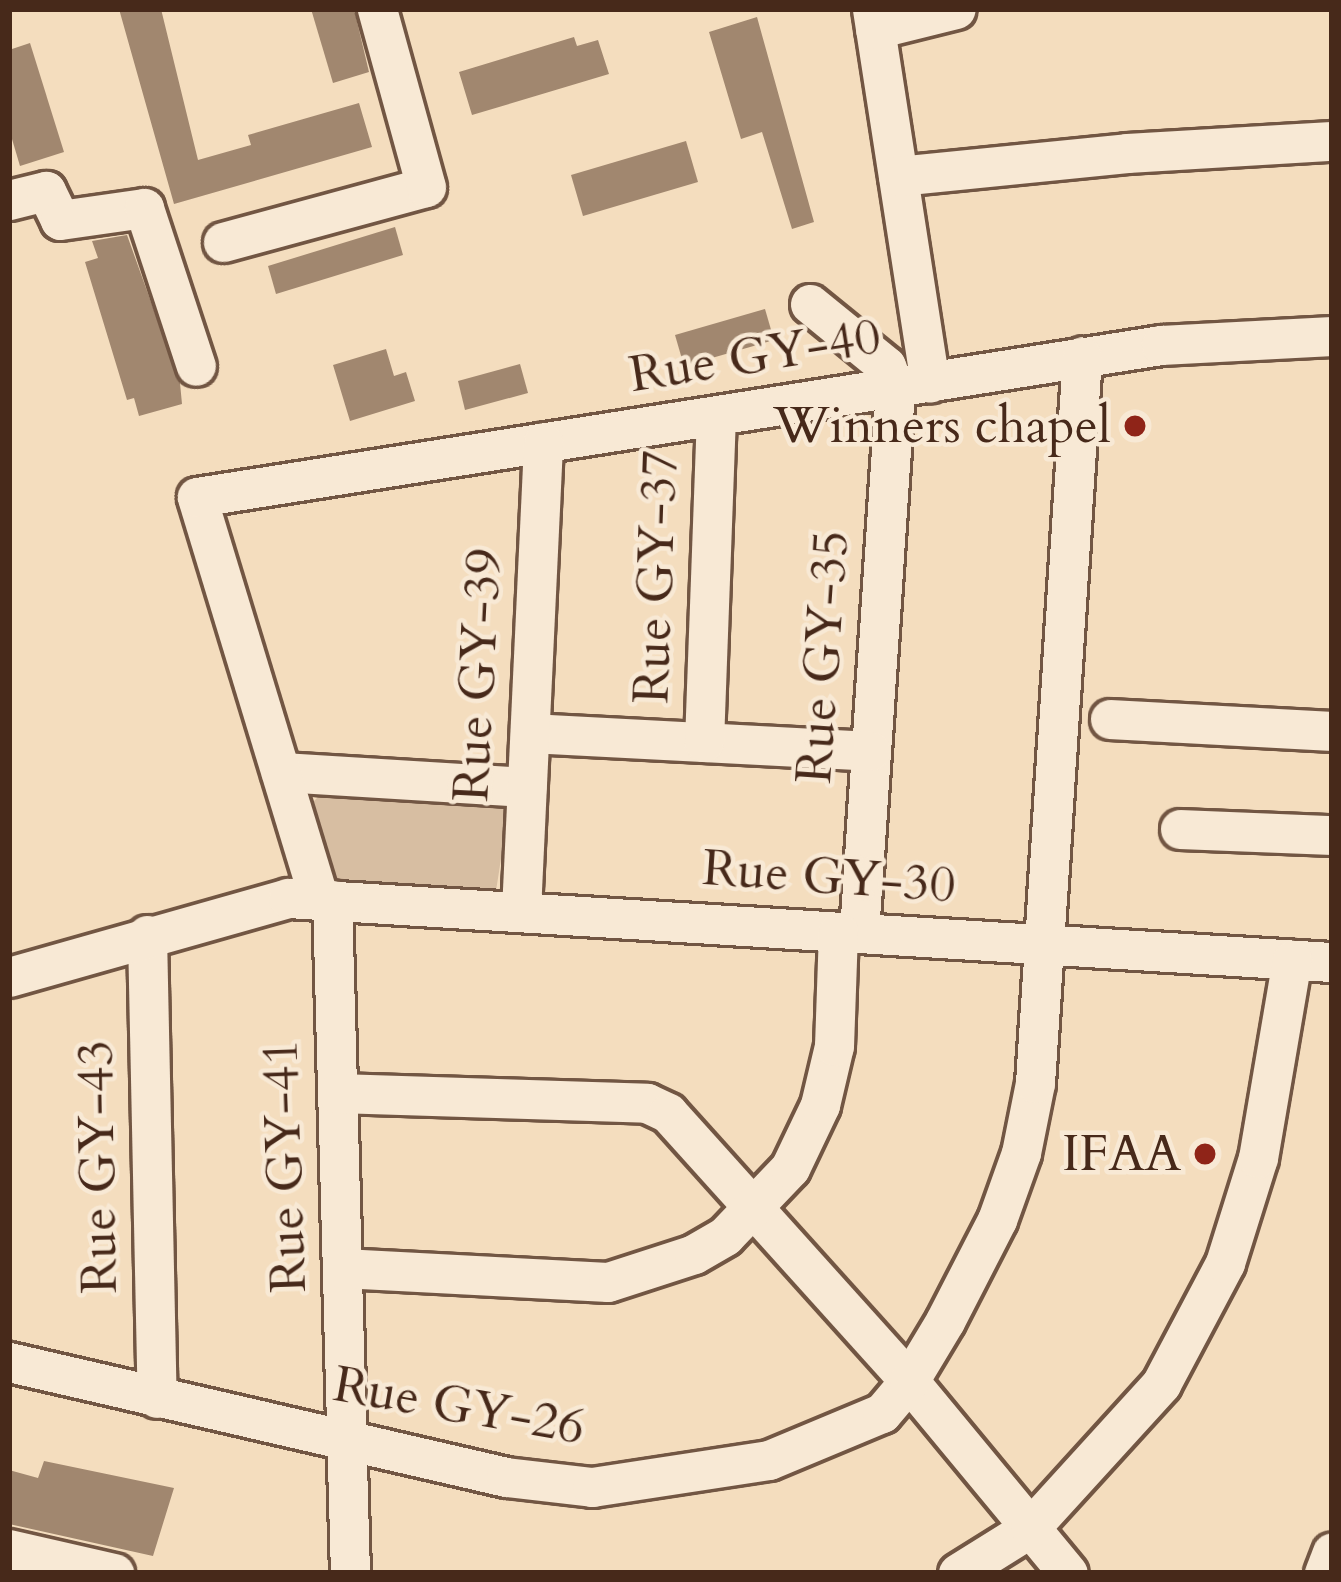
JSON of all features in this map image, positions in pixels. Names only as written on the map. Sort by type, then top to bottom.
[{"type":"street","points":[[223,242],[426,187],[376,9]]},
{"type":"street","points":[[874,19],[956,9]]},
{"type":"street","name":"Rue GY-35","points":[[342,1268],[608,1282],[694,1254],[754,1211],[790,1168],[820,1105],[834,1046],[849,932],[912,386],[898,176],[874,19]]},
{"type":"street","points":[[898,176],[1127,153],[1332,141]]},
{"type":"street","points":[[9,200],[46,191],[60,220],[144,208],[196,366]]},
{"type":"street","points":[[810,304],[912,386]]},
{"type":"street","name":"Rue GY-40","points":[[196,497],[1161,345],[1332,336]]},
{"type":"street","name":"Rue GY-26","points":[[9,1362],[506,1478],[592,1487],[769,1460],[882,1413],[909,1381],[976,1263],[1021,1154],[1035,1083],[1082,357]]},
{"type":"street","name":"Rue GY-37","points":[[704,742],[716,416]]},
{"type":"street","name":"Rue GY-39","points":[[521,911],[543,443]]},
{"type":"street","name":"Rue GY-41","points":[[196,497],[280,772],[326,899],[337,1093],[350,1573]]},
{"type":"street","points":[[1110,719],[1332,731]]},
{"type":"street","points":[[530,733],[871,751]]},
{"type":"street","points":[[280,772],[527,788]]},
{"type":"street","points":[[1180,829],[1332,835]]},
{"type":"street","name":"Rue GY-30","points":[[9,977],[288,898],[1332,962]]},
{"type":"street","name":"Rue GY-43","points":[[147,935],[157,1397]]},
{"type":"street","points":[[958,1573],[1030,1528],[1161,1384],[1225,1263],[1258,1158],[1292,960]]},
{"type":"street","points":[[337,1093],[647,1103],[668,1113],[909,1381],[1068,1573]]},
{"type":"street","points":[[9,1550],[114,1573]]},
{"type":"street","points":[[1324,1573],[1332,1552]]},
{"type":"shaded area","points":[[322,793],[497,799],[508,814],[496,891],[342,889],[329,879],[313,802]]},
{"type":"building","points":[[119,9],[161,9],[198,160],[251,145],[248,135],[359,103],[372,147],[174,204]]},
{"type":"building","points":[[311,9],[354,9],[369,72],[333,83]]},
{"type":"building","points":[[757,17],[814,222],[792,229],[762,132],[741,139],[709,32]]},
{"type":"building","points":[[574,37],[577,46],[598,40],[609,74],[472,115],[459,72]]},
{"type":"building","points":[[30,43],[64,152],[20,166],[9,129],[9,50]]},
{"type":"building","points":[[686,141],[698,182],[583,216],[571,175]]},
{"type":"building","points":[[395,227],[403,255],[276,294],[268,266]]},
{"type":"building","points":[[127,235],[180,383],[182,404],[139,416],[134,398],[127,400],[85,262],[98,258],[92,241]]},
{"type":"building","points":[[765,309],[774,340],[684,366],[675,335]]},
{"type":"building","points":[[386,349],[394,376],[406,372],[415,401],[350,421],[333,365]]},
{"type":"building","points":[[520,364],[528,393],[465,410],[458,381]]},
{"type":"building","points":[[44,1461],[174,1488],[153,1556],[9,1524],[9,1470],[38,1478]]},
{"type":"place","name":"Winners chapel","points":[[1135,426]]},
{"type":"place","name":"IFAA","points":[[1205,1154]]}]
